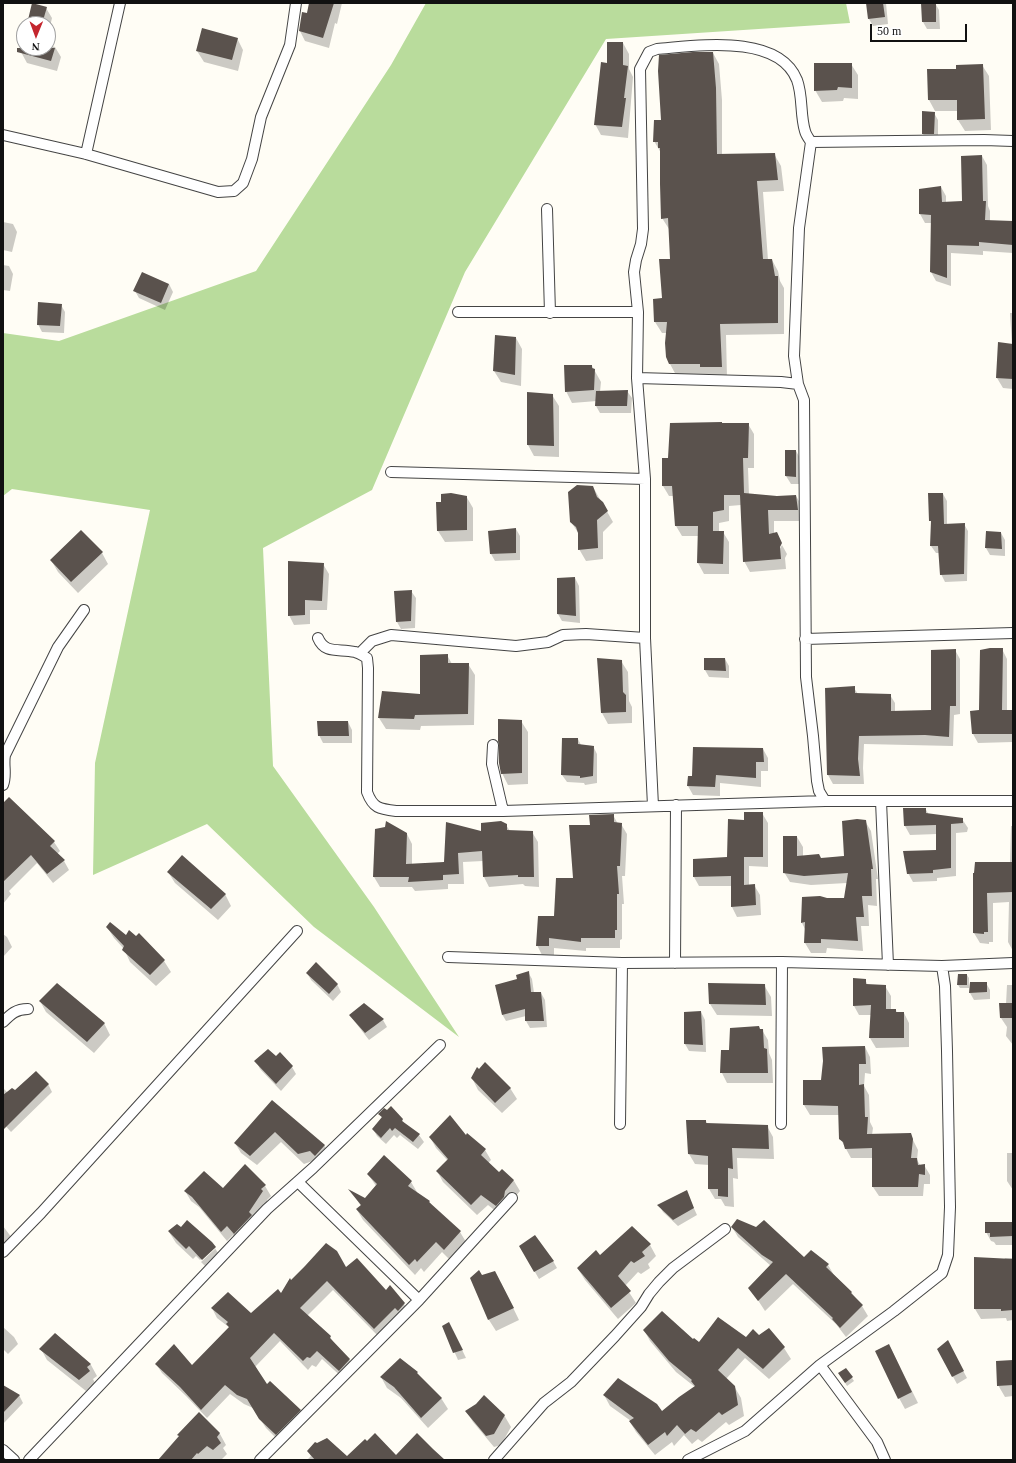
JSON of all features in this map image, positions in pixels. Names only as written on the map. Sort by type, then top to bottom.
[{"type":"street","points":[[86,154],[120,3]]},
{"type":"street","points":[[3,134],[86,154],[218,192],[234,191],[243,183],[252,159],[261,117],[290,45],[296,3]]},
{"type":"street","points":[[653,806],[645,638],[645,479],[637,378],[638,312],[634,272],[643,229],[640,69],[649,52],[664,48],[729,45],[758,48],[777,58],[791,69],[797,81],[802,104],[805,132],[811,142],[800,228],[794,356],[798,384],[804,400],[806,678],[817,781],[819,791],[825,801]]},
{"type":"street","points":[[811,142],[1013,141]]},
{"type":"street","points":[[547,209],[550,313]]},
{"type":"street","points":[[458,312],[638,312]]},
{"type":"street","points":[[637,378],[781,382],[798,384]]},
{"type":"street","points":[[391,472],[645,479]]},
{"type":"street","points":[[3,785],[5,780],[5,755],[58,647],[84,610]]},
{"type":"street","points":[[805,639],[1013,633]]},
{"type":"street","points":[[360,653],[372,641],[392,635],[516,646],[548,642],[563,635],[586,634],[645,638]]},
{"type":"street","points":[[318,638],[321,645],[327,649],[354,651],[367,658],[367,792],[371,802],[382,810],[396,812],[503,811],[825,801],[1013,801]]},
{"type":"street","points":[[493,746],[492,764],[503,811]]},
{"type":"street","points":[[881,801],[888,965]]},
{"type":"street","points":[[675,963],[676,805]]},
{"type":"street","points":[[3,1252],[41,1213],[297,931]]},
{"type":"street","points":[[448,957],[622,963],[782,962],[942,966],[1013,963]]},
{"type":"street","points":[[781,1124],[782,962]]},
{"type":"street","points":[[620,1124],[622,963]]},
{"type":"street","points":[[688,1460],[745,1431],[820,1365],[894,1311],[942,1273],[948,1255],[950,1207],[945,986],[942,966]]},
{"type":"street","points":[[3,1022],[11,1014],[20,1009],[28,1009]]},
{"type":"street","points":[[28,1460],[267,1209],[298,1182],[440,1045]]},
{"type":"street","points":[[298,1182],[419,1300]]},
{"type":"street","points":[[260,1460],[419,1300],[512,1198]]},
{"type":"street","points":[[494,1460],[544,1403],[571,1382],[615,1336],[641,1307],[648,1294],[659,1282],[674,1268],[725,1229]]},
{"type":"street","points":[[820,1365],[877,1442],[885,1460]]},
{"type":"street","points":[[3,1450],[14,1460]]},
{"type":"green space","points":[[426,3],[846,3],[850,23],[606,39],[465,272],[372,490],[263,548],[273,766],[374,907],[459,1037],[314,927],[207,824],[93,875],[95,763],[150,510],[12,489],[3,496],[3,333],[59,341],[256,271],[391,65]]},
{"type":"building","points":[[32,3],[47,7],[44,16],[29,16]]},
{"type":"building","points":[[309,3],[334,3],[323,38],[299,31],[302,12],[307,13]]},
{"type":"building","points":[[866,3],[883,3],[885,17],[868,19]]},
{"type":"building","points":[[921,3],[936,3],[936,22],[922,22]]},
{"type":"building","points":[[202,28],[238,38],[232,60],[196,51]]},
{"type":"building","points":[[607,42],[623,42],[623,65],[628,66],[622,127],[594,125],[601,62],[607,63]]},
{"type":"building","points":[[713,52],[716,88],[717,154],[775,153],[778,180],[757,181],[763,259],[772,259],[775,276],[778,276],[778,323],[720,324],[722,367],[700,367],[700,364],[669,364],[666,357],[665,343],[667,322],[654,322],[653,299],[662,298],[659,259],[670,259],[668,218],[661,219],[660,148],[658,148],[658,142],[653,142],[654,120],[661,120],[658,71],[659,55]]},
{"type":"building","points":[[32,56],[53,56],[51,61]]},
{"type":"building","points":[[814,63],[852,63],[852,88],[838,87],[837,90],[814,91]]},
{"type":"building","points":[[983,64],[985,119],[957,120],[957,100],[928,100],[927,69],[956,69],[956,65]]},
{"type":"building","points":[[922,111],[935,112],[934,134],[922,134]]},
{"type":"building","points":[[982,155],[983,201],[986,201],[985,220],[1013,221],[1013,245],[979,242],[979,246],[947,245],[947,278],[930,272],[931,215],[919,214],[919,189],[941,186],[942,202],[962,201],[961,156]]},
{"type":"building","points":[[142,272],[169,284],[161,303],[133,291]]},
{"type":"building","points":[[38,302],[62,304],[60,326],[37,325]]},
{"type":"building","points":[[495,335],[516,337],[515,375],[493,371]]},
{"type":"building","points":[[998,342],[1013,344],[1013,379],[996,378]]},
{"type":"building","points":[[564,365],[592,365],[592,368],[595,369],[594,390],[565,392]]},
{"type":"building","points":[[628,390],[627,406],[595,406],[596,391]]},
{"type":"building","points":[[527,392],[553,394],[554,446],[527,445]]},
{"type":"building","points":[[670,423],[749,423],[748,458],[743,458],[744,493],[777,496],[796,495],[798,510],[768,510],[769,534],[777,532],[782,543],[780,547],[781,559],[743,562],[740,495],[724,495],[724,510],[713,512],[713,531],[724,531],[723,564],[697,563],[698,526],[675,526],[672,486],[662,486],[662,458],[668,458]]},
{"type":"building","points":[[785,450],[796,450],[796,477],[785,476]]},
{"type":"building","points":[[577,485],[593,486],[597,497],[603,502],[608,511],[597,520],[598,548],[578,550],[578,533],[576,527],[570,522],[568,492]]},
{"type":"building","points":[[451,493],[467,496],[467,530],[437,531],[436,502],[441,502],[441,494]]},
{"type":"building","points":[[928,493],[943,493],[944,524],[965,523],[964,574],[940,575],[938,546],[930,546],[931,521],[929,521]]},
{"type":"building","points":[[516,528],[516,553],[490,554],[488,531]]},
{"type":"building","points":[[81,530],[103,552],[71,582],[50,560]]},
{"type":"building","points":[[986,531],[1001,532],[1002,549],[985,548]]},
{"type":"building","points":[[288,561],[324,563],[322,601],[305,600],[305,615],[288,616]]},
{"type":"building","points":[[575,577],[576,616],[557,614],[557,578]]},
{"type":"building","points":[[412,590],[411,621],[396,622],[394,591]]},
{"type":"building","points":[[1003,648],[1002,710],[1013,710],[1013,734],[972,734],[970,711],[979,710],[980,650]]},
{"type":"building","points":[[956,649],[956,706],[950,706],[949,737],[925,735],[859,736],[858,759],[860,776],[827,775],[825,688],[855,686],[855,693],[891,694],[891,711],[931,710],[931,650]]},
{"type":"building","points":[[448,654],[448,663],[469,663],[468,714],[415,715],[414,719],[378,718],[382,691],[420,694],[420,655]]},
{"type":"building","points":[[597,658],[622,660],[623,692],[626,695],[626,712],[601,713]]},
{"type":"building","points":[[704,658],[725,658],[726,671],[704,670]]},
{"type":"building","points":[[498,719],[522,720],[522,773],[501,774],[499,763]]},
{"type":"building","points":[[317,721],[348,721],[349,736],[318,736]]},
{"type":"building","points":[[562,738],[578,738],[578,744],[594,746],[593,776],[580,778],[580,776],[561,775]]},
{"type":"building","points":[[693,747],[763,748],[764,762],[756,762],[756,778],[716,775],[715,787],[687,786],[688,776],[692,776]]},
{"type":"building","points":[[9,797],[55,841],[50,846],[65,860],[47,874],[31,855],[3,882],[3,803]]},
{"type":"building","points":[[903,808],[926,808],[926,813],[963,818],[963,823],[951,824],[951,868],[933,870],[933,873],[907,874],[903,851],[936,850],[936,825],[904,826]]},
{"type":"building","points":[[744,812],[763,812],[763,857],[744,857],[744,885],[755,884],[756,905],[731,907],[731,876],[693,877],[693,859],[727,857],[728,819],[744,820]]},
{"type":"building","points":[[614,814],[614,822],[622,823],[620,866],[617,866],[619,894],[617,894],[617,930],[615,930],[615,938],[581,938],[581,942],[549,938],[549,946],[536,946],[538,916],[554,916],[556,878],[573,878],[569,825],[590,825],[589,815]]},
{"type":"building","points":[[857,819],[866,820],[873,869],[871,869],[872,896],[862,896],[864,917],[856,917],[858,941],[821,939],[821,943],[804,943],[805,922],[801,923],[802,897],[820,896],[827,898],[844,898],[848,873],[804,876],[783,873],[783,836],[797,836],[797,856],[819,854],[821,858],[844,856],[842,821]]},
{"type":"building","points":[[386,821],[407,833],[406,864],[444,862],[446,822],[481,831],[481,823],[501,821],[507,824],[507,830],[533,831],[534,877],[518,877],[518,875],[483,877],[482,851],[458,853],[459,874],[443,875],[443,880],[408,882],[409,877],[373,877],[375,829],[385,827]]},
{"type":"building","points":[[182,855],[226,894],[211,909],[167,872]]},
{"type":"building","points":[[975,862],[1013,862],[1013,892],[987,893],[988,932],[984,932],[984,934],[973,933],[973,873]]},
{"type":"building","points":[[110,922],[126,935],[129,930],[136,936],[139,933],[165,960],[150,975],[122,950],[124,946],[106,927]]},
{"type":"building","points":[[316,962],[338,984],[329,994],[306,973]]},
{"type":"building","points":[[529,971],[531,992],[541,992],[544,1021],[525,1021],[525,1009],[502,1015],[495,985],[517,979],[516,975]]},
{"type":"building","points":[[958,974],[967,974],[967,985],[957,985]]},
{"type":"building","points":[[853,978],[866,979],[866,984],[886,985],[886,1009],[896,1009],[896,1012],[904,1012],[904,1038],[869,1038],[871,1005],[853,1006]]},
{"type":"building","points":[[970,982],[987,982],[987,992],[969,993]]},
{"type":"building","points":[[57,983],[105,1023],[87,1042],[39,1001]]},
{"type":"building","points":[[708,983],[765,984],[766,1005],[709,1004]]},
{"type":"building","points":[[364,1003],[384,1019],[365,1033],[349,1015]]},
{"type":"building","points":[[999,1003],[1013,1003],[1013,1018],[1000,1018]]},
{"type":"building","points":[[701,1011],[703,1045],[684,1044],[684,1012]]},
{"type":"building","points":[[759,1026],[760,1029],[763,1029],[764,1048],[767,1049],[768,1073],[720,1073],[721,1050],[729,1050],[730,1028]]},
{"type":"building","points":[[865,1046],[866,1064],[859,1064],[859,1085],[864,1084],[865,1117],[868,1117],[867,1134],[911,1133],[913,1139],[911,1158],[917,1158],[918,1165],[925,1164],[925,1175],[919,1174],[918,1187],[872,1187],[872,1148],[845,1149],[843,1142],[839,1139],[838,1106],[803,1105],[803,1080],[821,1080],[823,1061],[822,1047]]},
{"type":"building","points":[[268,1049],[276,1056],[280,1052],[293,1066],[276,1084],[254,1061]]},
{"type":"building","points":[[485,1062],[511,1088],[495,1103],[471,1078],[477,1067],[479,1069]]},
{"type":"building","points":[[36,1071],[49,1084],[3,1130],[3,1095],[12,1088],[15,1090]]},
{"type":"building","points":[[272,1100],[325,1145],[315,1156],[310,1151],[298,1154],[275,1132],[250,1156],[234,1143]]},
{"type":"building","points":[[391,1106],[403,1119],[402,1121],[420,1134],[413,1142],[395,1128],[392,1131],[390,1128],[381,1138],[372,1129],[382,1117],[378,1114],[384,1108],[387,1110]]},
{"type":"building","points":[[450,1115],[466,1135],[467,1133],[486,1149],[481,1155],[499,1172],[502,1169],[514,1180],[505,1191],[504,1197],[496,1206],[481,1195],[471,1205],[436,1171],[448,1159],[429,1137]]},
{"type":"building","points":[[686,1120],[706,1120],[706,1123],[768,1125],[769,1149],[732,1148],[733,1169],[728,1168],[728,1197],[718,1196],[718,1189],[708,1189],[708,1156],[688,1154]]},
{"type":"building","points":[[384,1155],[412,1181],[408,1186],[430,1201],[429,1202],[461,1231],[444,1250],[436,1242],[417,1262],[415,1259],[409,1265],[356,1209],[361,1205],[348,1189],[365,1198],[377,1184],[367,1174]]},
{"type":"building","points":[[245,1164],[266,1185],[261,1189],[263,1191],[249,1212],[252,1215],[234,1234],[227,1226],[221,1232],[192,1197],[184,1191],[204,1171],[223,1188]]},
{"type":"building","points":[[687,1190],[694,1208],[673,1220],[657,1205]]},
{"type":"building","points":[[737,1219],[756,1227],[764,1220],[804,1257],[811,1250],[829,1264],[826,1267],[863,1305],[840,1328],[832,1319],[833,1318],[786,1274],[758,1301],[748,1288],[773,1262],[762,1255],[731,1227]]},
{"type":"building","points":[[187,1220],[216,1247],[202,1260],[189,1246],[186,1249],[168,1231],[177,1224],[181,1227]]},
{"type":"building","points":[[985,1222],[1013,1222],[1013,1236],[990,1237],[990,1233],[985,1233]]},
{"type":"building","points":[[632,1226],[651,1244],[642,1252],[645,1256],[634,1263],[631,1261],[618,1276],[631,1291],[611,1308],[577,1268],[596,1250],[600,1255]]},
{"type":"building","points":[[535,1235],[554,1261],[534,1272],[519,1246]]},
{"type":"building","points":[[326,1243],[337,1251],[346,1267],[357,1258],[386,1290],[390,1285],[405,1303],[398,1311],[395,1308],[374,1329],[327,1281],[300,1308],[331,1336],[330,1338],[350,1359],[339,1371],[317,1351],[310,1358],[307,1357],[303,1361],[274,1333],[250,1358],[267,1384],[270,1381],[301,1410],[276,1435],[259,1419],[247,1399],[237,1395],[225,1385],[201,1410],[180,1387],[155,1364],[174,1344],[192,1365],[229,1327],[226,1324],[228,1322],[211,1308],[228,1292],[251,1313],[278,1289],[281,1293],[290,1278],[291,1280]]},
{"type":"building","points":[[974,1257],[1013,1259],[1013,1310],[1001,1311],[1001,1309],[974,1309]]},
{"type":"building","points":[[479,1270],[482,1275],[495,1271],[514,1308],[488,1320],[470,1278]]},
{"type":"building","points":[[662,1311],[693,1339],[694,1338],[699,1342],[718,1317],[746,1337],[753,1329],[759,1335],[769,1328],[785,1347],[763,1369],[738,1348],[718,1370],[735,1386],[738,1405],[722,1415],[719,1412],[696,1432],[691,1429],[685,1434],[677,1425],[667,1436],[665,1432],[648,1445],[629,1421],[634,1418],[603,1395],[618,1378],[657,1404],[662,1411],[695,1386],[691,1381],[692,1380],[669,1361],[643,1330]]},
{"type":"building","points":[[449,1322],[463,1350],[453,1353],[442,1326]]},
{"type":"building","points":[[55,1333],[91,1364],[87,1367],[90,1371],[79,1380],[39,1349]]},
{"type":"building","points":[[948,1340],[964,1371],[952,1377],[937,1349]]},
{"type":"building","points":[[889,1344],[912,1392],[898,1399],[875,1351]]},
{"type":"building","points":[[400,1358],[418,1372],[417,1373],[442,1398],[421,1418],[394,1387],[380,1377]]},
{"type":"building","points":[[1013,1360],[1013,1385],[997,1386],[996,1361]]},
{"type":"building","points":[[846,1368],[853,1377],[845,1383],[838,1373]]},
{"type":"building","points":[[3,1385],[20,1395],[3,1413]]},
{"type":"building","points":[[484,1395],[505,1415],[494,1434],[486,1436],[465,1411],[476,1404]]},
{"type":"building","points":[[199,1412],[220,1433],[217,1437],[221,1443],[213,1450],[207,1446],[198,1454],[197,1453],[191,1460],[158,1460],[179,1436],[177,1435]]},
{"type":"building","points":[[375,1433],[396,1455],[417,1433],[445,1460],[315,1460],[307,1451],[315,1442],[317,1443],[327,1438],[347,1456],[365,1439],[367,1441]]}]
